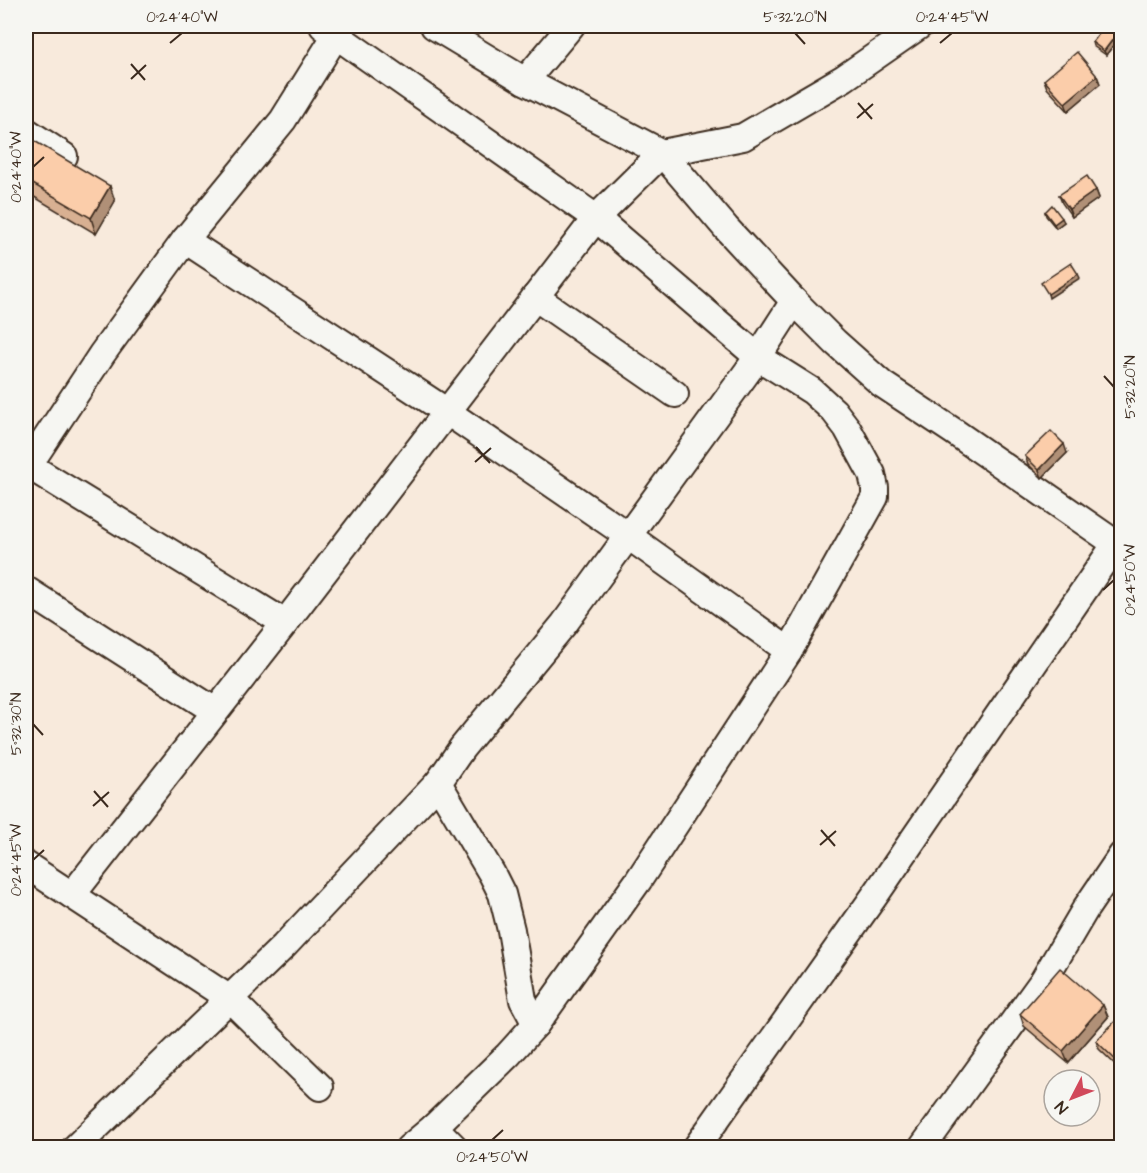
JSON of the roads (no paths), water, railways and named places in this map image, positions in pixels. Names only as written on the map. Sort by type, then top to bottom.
[{"type":"street","points":[[525,81],[571,26]]},
{"type":"street","points":[[72,895],[285,623],[596,218],[662,153],[743,137],[844,78],[919,26]]},
{"type":"street","points":[[440,27],[525,81],[662,153],[726,228],[794,301],[882,384],[994,459],[1118,547],[696,1148]]},
{"type":"street","points":[[285,623],[27,465],[102,354],[185,240],[283,120],[332,29],[596,218],[758,357],[812,391],[834,411],[847,428],[872,474],[875,497],[789,651],[638,881],[536,1024],[508,1055],[409,1148]]},
{"type":"street","points":[[26,131],[64,156]]},
{"type":"street","points":[[185,240],[446,411],[627,535],[789,651]]},
{"type":"street","points":[[535,297],[675,394]]},
{"type":"street","points":[[75,1148],[284,946],[438,783],[462,748],[564,624],[758,357],[794,301]]},
{"type":"street","points":[[26,590],[215,711]]},
{"type":"street","points":[[438,783],[502,894],[524,1000],[536,1024]]},
{"type":"street","points":[[922,1148],[1043,981],[1086,908],[1122,855]]},
{"type":"street","points":[[27,868],[230,999],[320,1087]]},
{"type":"street","points":[[434,1126],[455,1148]]}]
